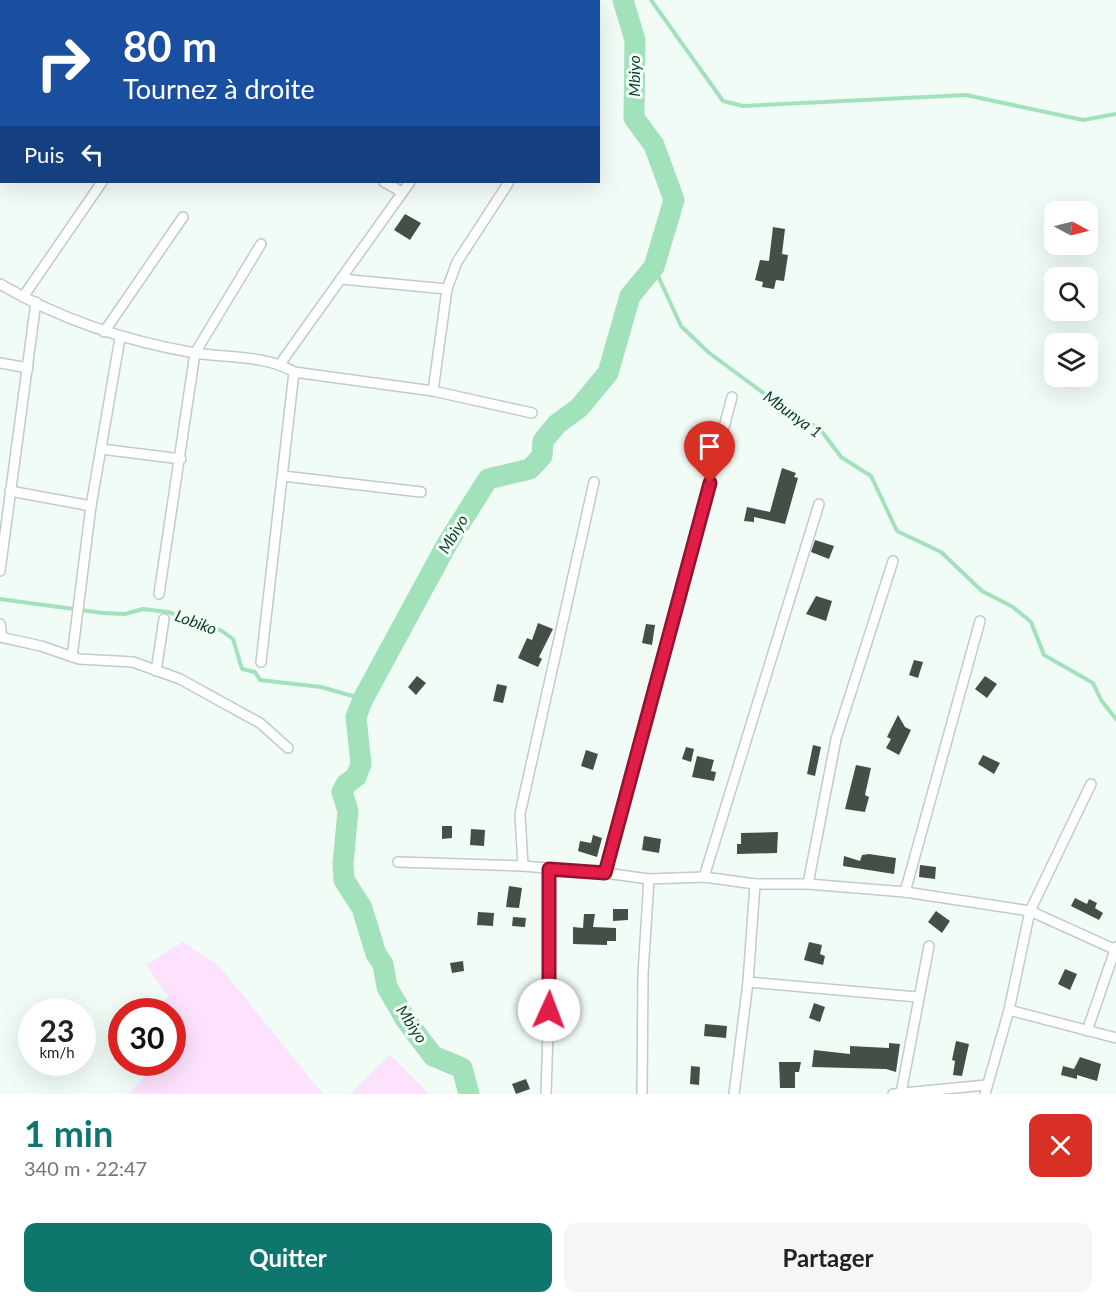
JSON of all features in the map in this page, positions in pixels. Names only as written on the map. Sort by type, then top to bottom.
[{"type":"street","points":[[23,297],[101,183]]},
{"type":"street","points":[[386,183],[402,192]]},
{"type":"street","points":[[280,364],[409,183]]},
{"type":"street","points":[[433,391],[447,289],[457,262],[508,183]]},
{"type":"street","points":[[104,332],[183,217]]},
{"type":"street","points":[[159,594],[181,459],[195,352],[261,244]]},
{"type":"street","points":[[341,279],[447,289]]},
{"type":"street","points":[[0,284],[79,324],[120,338],[280,364],[294,372],[433,391],[532,412]]},
{"type":"street","points":[[0,571],[36,302]]},
{"type":"street","points":[[72,657],[92,506],[120,338]]},
{"type":"street","points":[[0,363],[28,368]]},
{"type":"street","points":[[261,662],[294,372]]},
{"type":"street","points":[[605,873],[732,398]]},
{"type":"street","points":[[101,449],[181,459]]},
{"type":"street","points":[[283,476],[421,492]]},
{"type":"street","points":[[523,866],[520,814],[594,482]]},
{"type":"street","points":[[10,491],[92,506]]},
{"type":"street","points":[[704,877],[819,504]]},
{"type":"street","points":[[808,884],[836,739],[893,561]]},
{"type":"street","points":[[156,671],[164,619]]},
{"type":"street","points":[[905,892],[980,621]]},
{"type":"street","points":[[0,624],[1,637],[41,646],[72,657],[132,662],[180,679],[260,723],[288,748]]},
{"type":"street","points":[[929,946],[897,1094],[985,1090],[1009,1010],[1030,911],[1091,784]]},
{"type":"street","points":[[398,862],[523,866],[649,879],[704,877],[755,884],[808,884],[905,892],[1030,911],[1116,949],[1087,1031]]},
{"type":"street","points":[[546,1094],[550,968],[549,869]]},
{"type":"street","points":[[642,1094],[643,974],[649,879]]},
{"type":"street","points":[[734,1094],[748,982],[755,884]]},
{"type":"street","points":[[748,982],[918,997]]},
{"type":"street","points":[[1009,1010],[1116,1038]]},
{"type":"shaded area","points":[[183,942],[219,966],[323,1094],[128,1094],[146,1076],[186,1076],[186,998],[167,998],[168,996],[146,965]]},
{"type":"shaded area","points":[[390,1054],[429,1094],[350,1094]]},
{"type":"building","points":[[405,214],[421,223],[410,240],[394,230]]},
{"type":"building","points":[[773,227],[785,229],[782,254],[788,255],[784,281],[776,280],[774,289],[762,287],[763,282],[755,280],[760,260],[769,261]]},
{"type":"building","points":[[782,468],[796,473],[794,477],[798,478],[785,524],[754,517],[754,522],[744,521],[747,507],[770,512]]},
{"type":"building","points":[[815,540],[834,546],[829,559],[811,552]]},
{"type":"building","points":[[816,596],[832,601],[826,621],[806,614]]},
{"type":"building","points":[[538,623],[553,629],[539,657],[542,659],[538,667],[518,658],[527,638],[532,640]]},
{"type":"building","points":[[646,624],[655,625],[652,645],[642,643]]},
{"type":"building","points":[[914,660],[923,662],[918,678],[909,675]]},
{"type":"building","points":[[417,676],[426,683],[416,695],[408,687]]},
{"type":"building","points":[[985,676],[997,684],[987,698],[975,689]]},
{"type":"building","points":[[497,684],[507,686],[503,703],[493,701]]},
{"type":"building","points":[[898,715],[905,727],[911,730],[899,755],[886,748],[891,739],[887,737]]},
{"type":"building","points":[[813,745],[821,747],[815,776],[807,774]]},
{"type":"building","points":[[686,747],[694,749],[691,762],[682,759]]},
{"type":"building","points":[[586,750],[598,754],[593,770],[581,766]]},
{"type":"building","points":[[983,755],[1000,763],[994,774],[978,764]]},
{"type":"building","points":[[697,756],[714,760],[711,771],[716,772],[714,781],[692,777]]},
{"type":"building","points":[[856,765],[871,768],[865,795],[869,797],[865,812],[845,809]]},
{"type":"building","points":[[442,826],[452,826],[452,838],[442,839]]},
{"type":"building","points":[[471,829],[485,830],[484,846],[470,845]]},
{"type":"building","points":[[778,832],[777,853],[737,854],[737,844],[741,844],[741,833]]},
{"type":"building","points":[[593,835],[602,838],[597,857],[578,851],[580,841],[591,843]]},
{"type":"building","points":[[644,836],[661,839],[659,853],[642,850]]},
{"type":"building","points":[[862,855],[896,858],[894,874],[843,866],[844,856],[860,861]]},
{"type":"building","points":[[920,865],[936,867],[935,879],[919,877]]},
{"type":"building","points":[[509,886],[522,888],[519,908],[506,907]]},
{"type":"building","points":[[1075,898],[1087,904],[1089,899],[1097,903],[1095,908],[1103,913],[1099,920],[1071,906]]},
{"type":"building","points":[[613,909],[628,909],[628,920],[613,921]]},
{"type":"building","points":[[936,911],[950,921],[942,933],[928,922]]},
{"type":"building","points":[[478,912],[494,913],[493,926],[477,925]]},
{"type":"building","points":[[584,914],[595,914],[593,927],[616,928],[616,941],[607,941],[607,945],[573,944],[573,927],[583,928]]},
{"type":"building","points":[[513,917],[526,918],[525,927],[512,926]]},
{"type":"building","points":[[809,942],[822,945],[820,954],[825,956],[823,965],[804,960]]},
{"type":"building","points":[[463,961],[464,971],[452,973],[450,963]]},
{"type":"building","points":[[1065,969],[1077,974],[1070,990],[1058,984]]},
{"type":"building","points":[[814,1003],[825,1007],[820,1022],[809,1018]]},
{"type":"building","points":[[705,1024],[727,1026],[726,1038],[704,1036]]},
{"type":"building","points":[[956,1041],[969,1044],[962,1076],[953,1075],[955,1061],[952,1060]]},
{"type":"building","points":[[889,1043],[900,1044],[896,1072],[886,1069],[812,1067],[814,1050],[850,1054],[850,1046],[889,1048]]},
{"type":"building","points":[[1080,1057],[1101,1064],[1097,1081],[1077,1075],[1077,1079],[1061,1075],[1063,1066],[1074,1069]]},
{"type":"building","points":[[779,1062],[801,1062],[799,1072],[795,1072],[795,1088],[780,1088]]},
{"type":"building","points":[[691,1066],[700,1067],[699,1085],[690,1084]]},
{"type":"building","points":[[526,1079],[530,1089],[516,1094],[512,1084]]},
{"type":"waterway","name":"Mbiyo","points":[[469,1094],[462,1068],[433,1056],[406,1020],[387,987],[383,964],[376,954],[362,908],[344,880],[343,864],[348,811],[342,792],[346,784],[356,777],[361,764],[356,717],[363,699],[447,544],[488,479],[530,469],[542,456],[543,441],[557,424],[579,408],[608,373],[630,296],[654,267],[674,200],[654,145],[634,118],[635,40],[623,0]]},
{"type":"waterway","points":[[651,0],[723,101],[743,106],[966,95],[1083,120],[1116,114]]},
{"type":"waterway","name":"Mbunya 1","points":[[654,267],[681,326],[708,352],[785,409],[820,429],[841,457],[871,476],[897,531],[941,552],[982,591],[1013,607],[1031,622],[1044,655],[1093,683],[1101,700],[1116,719]]},
{"type":"waterway","name":"Lobiko","points":[[0,599],[103,613],[125,614],[143,609],[168,612],[222,631],[233,639],[242,669],[255,672],[260,680],[321,687],[363,699]]},
{"type":"route","points":[[549,1010],[549,869],[605,873],[710,483]]}]
